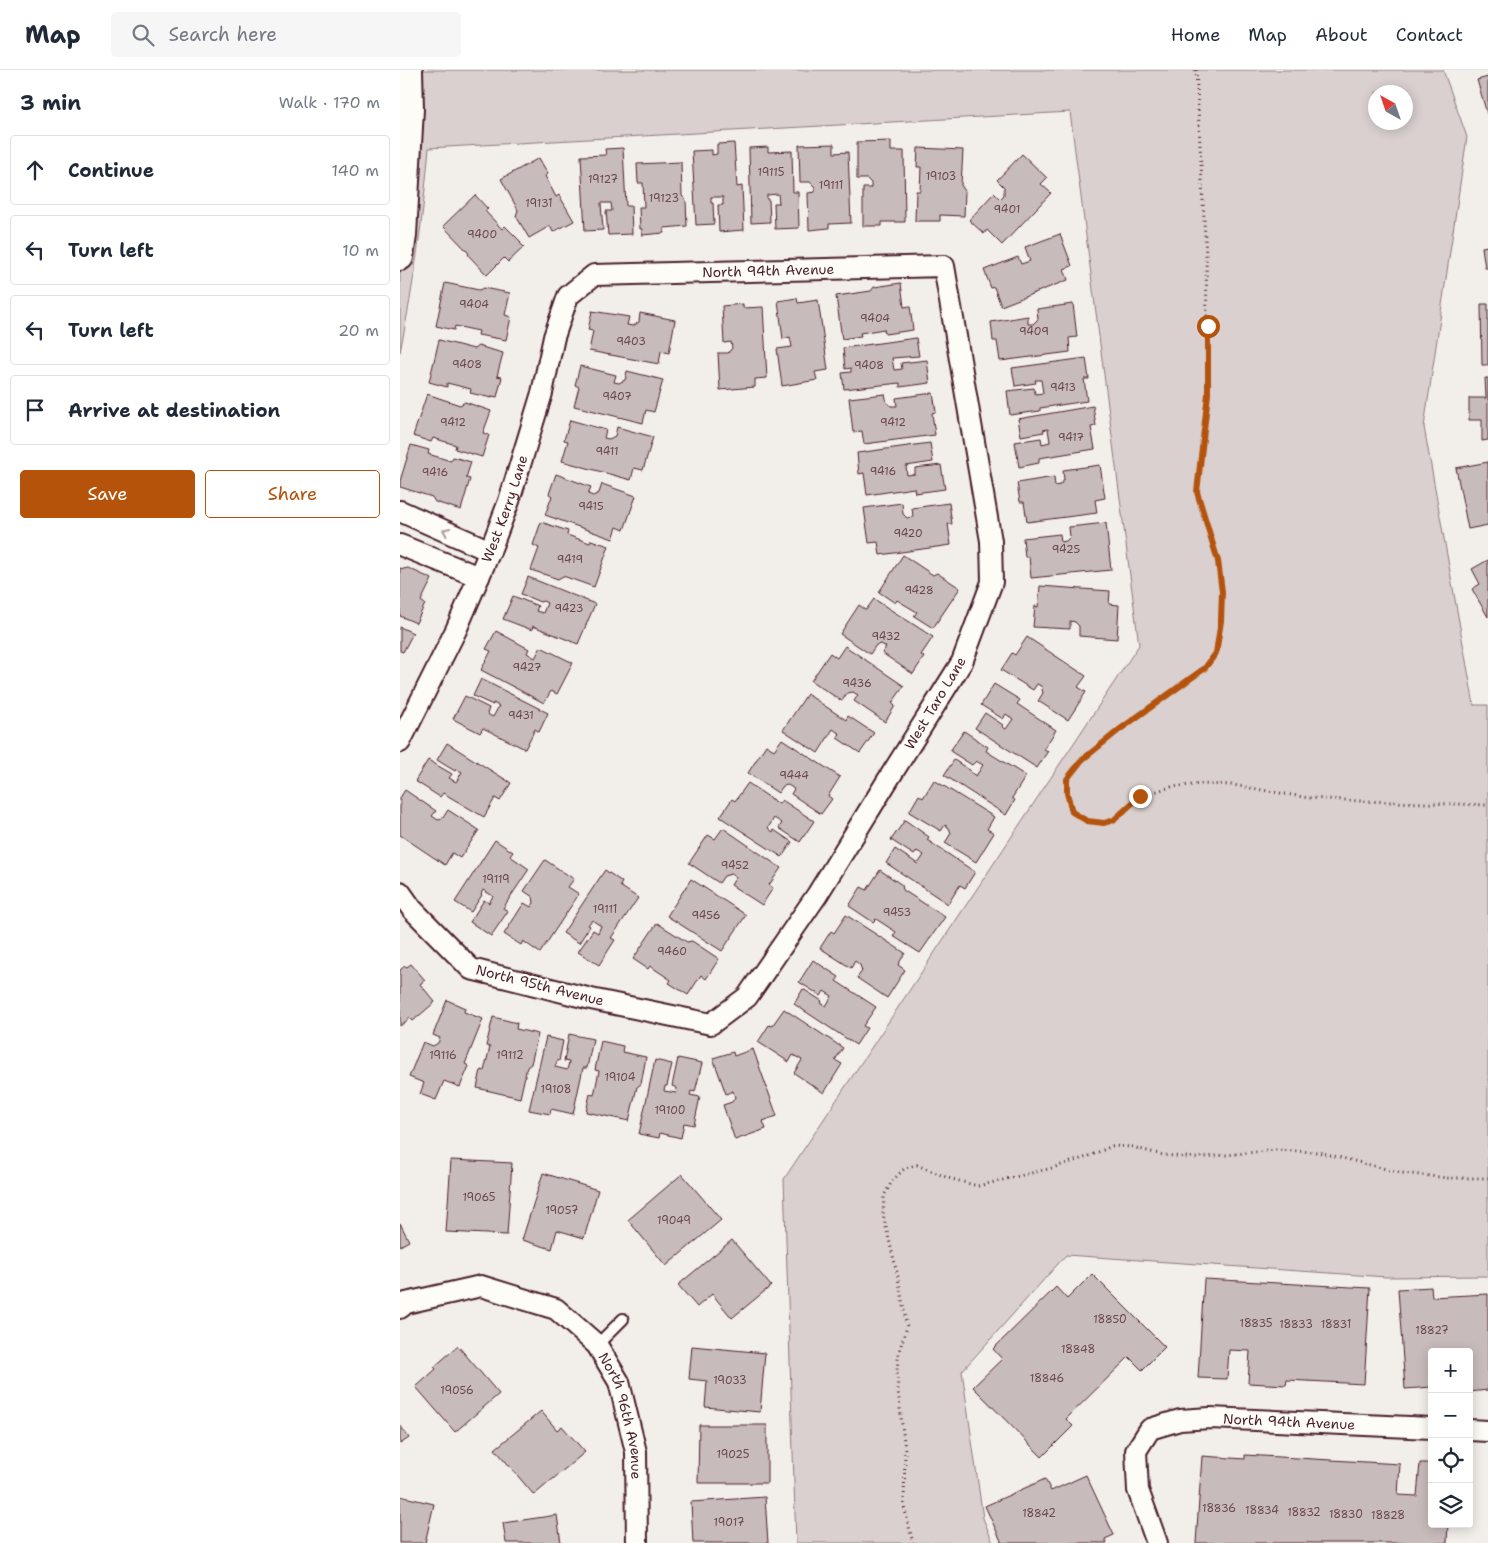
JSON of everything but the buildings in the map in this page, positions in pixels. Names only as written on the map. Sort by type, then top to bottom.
[{"type":"street","points":[[400,258],[403,235],[405,109],[409,70]]},
{"type":"street","name":"North 94th Avenue","points":[[594,275],[944,266]]},
{"type":"street","name":"West Taro Lane","points":[[711,1024],[747,997],[817,895],[962,662],[992,582],[991,541],[944,266]]},
{"type":"street","name":"West Kerry Lane","points":[[400,742],[456,630],[509,501],[542,393],[554,337],[568,296],[594,275]]},
{"type":"street","points":[[400,511],[490,551]]},
{"type":"street","points":[[400,545],[479,577]]},
{"type":"street","name":"North 95th Avenue","points":[[400,892],[412,908],[471,968],[591,999],[711,1024]]},
{"type":"street","name":"North 96th Avenue","points":[[400,1308],[406,1304],[481,1286],[556,1309],[597,1345],[619,1382],[636,1452],[637,1543]]},
{"type":"street","name":"North 94th Avenue","points":[[1157,1543],[1138,1490],[1136,1451],[1150,1429],[1180,1420],[1210,1418],[1428,1428]]},
{"type":"street","points":[[1473,1430],[1488,1431]]},
{"type":"lane","points":[[597,1345],[623,1318]]},
{"type":"path","points":[[1196,70],[1206,256],[1208,394],[1197,492],[1218,561],[1222,592],[1221,621],[1216,653],[1205,668],[1119,730],[1082,760],[1067,779],[1067,793],[1072,812],[1087,821],[1104,823],[1114,820],[1140,796],[1171,787],[1201,784],[1232,785],[1309,798],[1488,805]]},
{"type":"path","points":[[913,1543],[904,1506],[905,1450],[897,1370],[899,1351],[908,1327],[883,1214],[884,1196],[892,1181],[904,1168],[917,1166],[948,1178],[978,1186],[1052,1168],[1087,1157],[1112,1146],[1132,1147],[1163,1155],[1196,1158],[1276,1150],[1318,1152],[1402,1173],[1448,1178],[1488,1178]]},
{"type":"shaded area","points":[[400,70],[1443,70],[1467,137],[1424,427],[1474,705],[1488,705],[1488,1276],[1387,1277],[1066,1255],[962,1371],[983,1518],[993,1543],[796,1543],[784,1179],[1139,645],[1070,112],[429,148],[410,302],[400,352]]},
{"type":"route","points":[[1140,796],[1114,820],[1104,823],[1087,821],[1072,812],[1067,793],[1067,779],[1082,760],[1153,704],[1205,668],[1216,653],[1221,621],[1222,592],[1218,561],[1197,492],[1208,394],[1208,326]]}]
